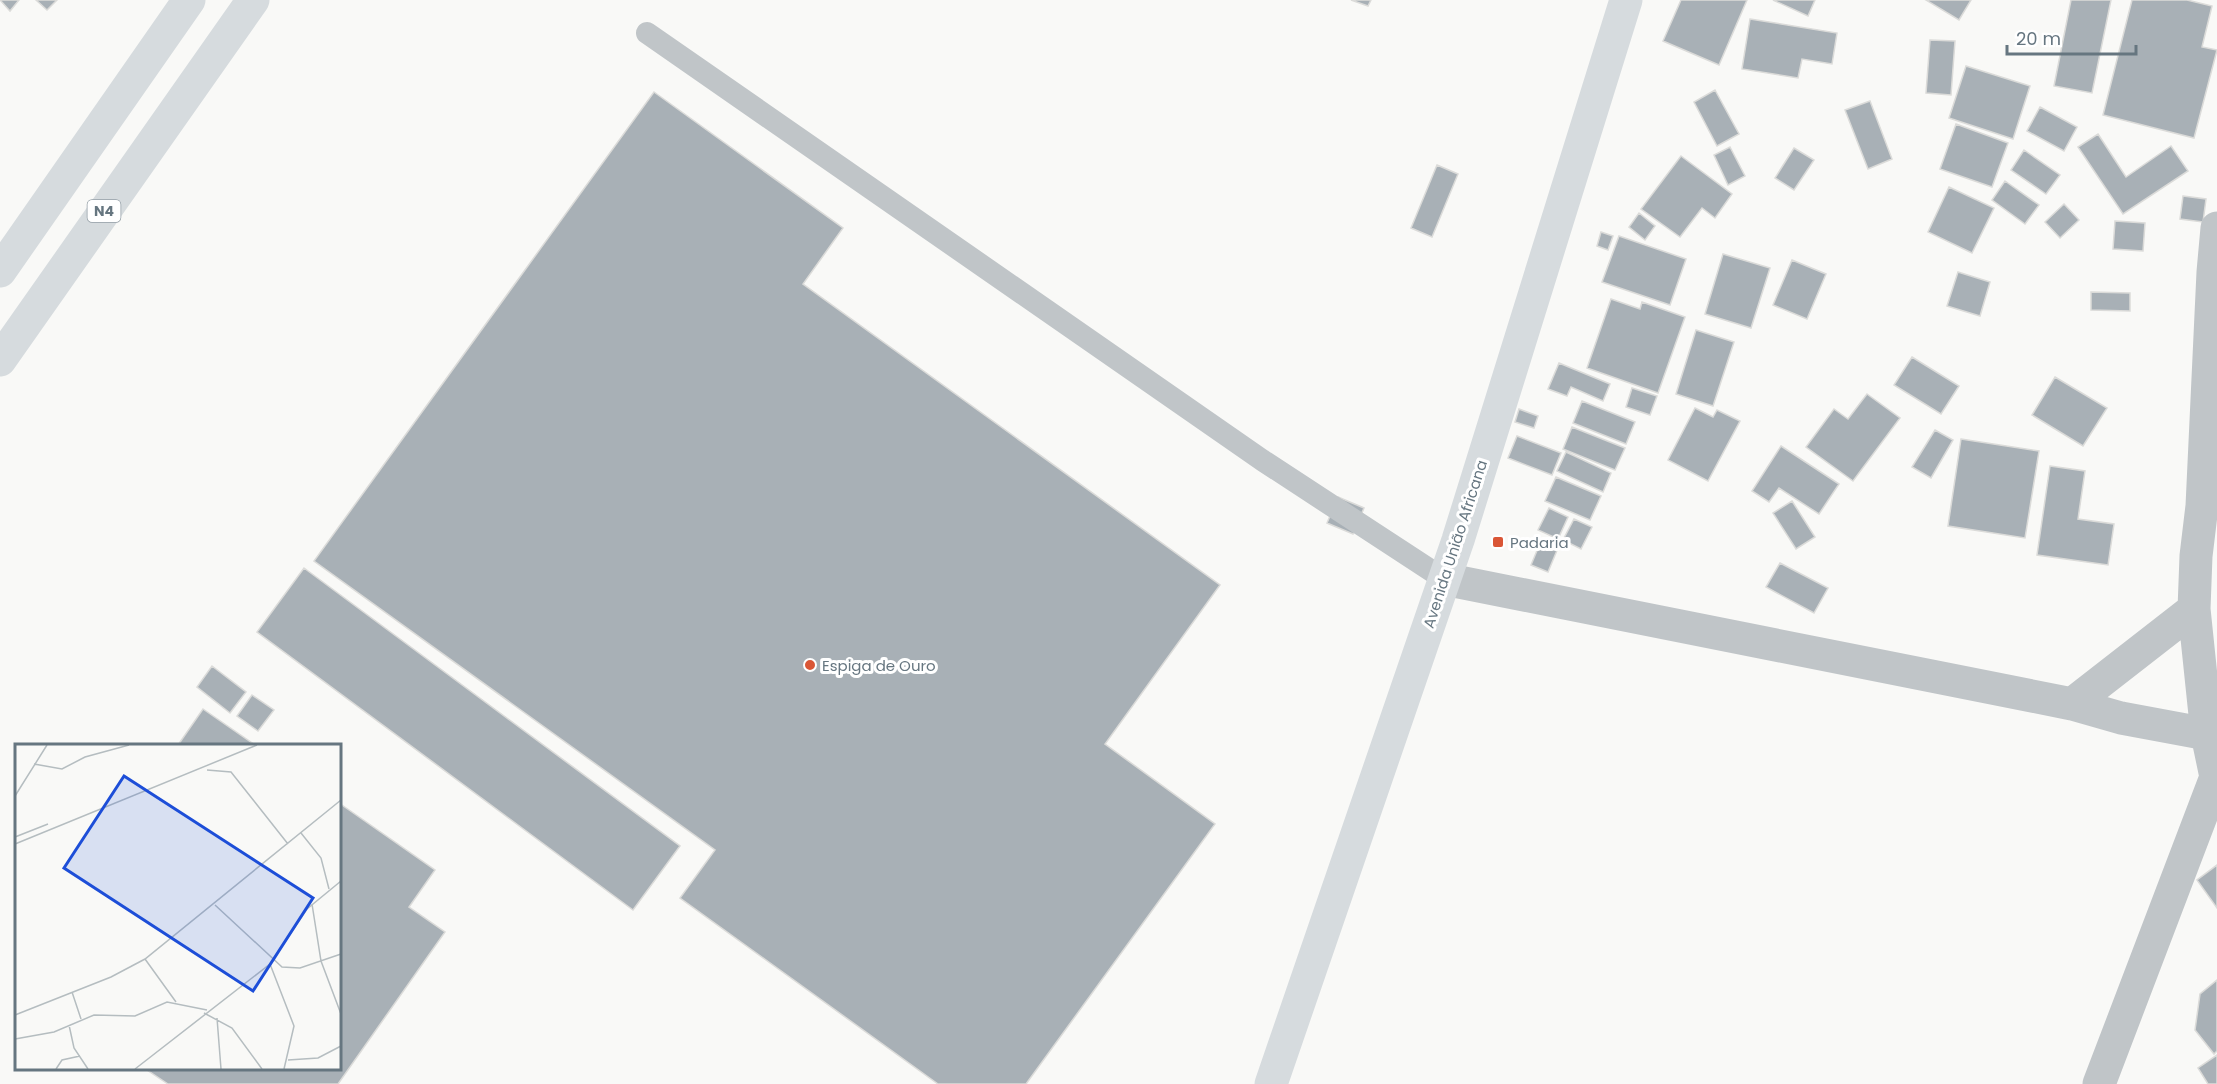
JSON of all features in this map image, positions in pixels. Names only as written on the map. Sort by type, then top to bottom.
[{"type":"main road","points":[[0,271],[189,0]]},
{"type":"main road","name":"N4","points":[[0,360],[252,0]]},
{"type":"main road","points":[[208,63],[259,0]]},
{"type":"main road","name":"Avenida União Africana","points":[[1271,1084],[1458,540],[1626,0]]},
{"type":"street","points":[[2099,1084],[2216,778],[2194,609],[2217,228]]},
{"type":"street","points":[[1444,579],[2072,704],[2121,718],[2212,734]]},
{"type":"street","points":[[2072,704],[2194,609]]},
{"type":"lane","points":[[647,33],[1262,460],[1444,579]]},
{"type":"building","points":[[0,0],[19,0],[10,11]]},
{"type":"building","points":[[36,0],[57,0],[47,10]]},
{"type":"building","points":[[1351,0],[1371,0],[1368,6]]},
{"type":"building","points":[[1681,0],[1747,0],[1719,65],[1663,41]]},
{"type":"building","points":[[1773,0],[1815,0],[1808,16]]},
{"type":"building","points":[[1926,0],[1971,0],[1959,20]]},
{"type":"building","points":[[2071,0],[2111,0],[2092,93],[2054,86]]},
{"type":"building","points":[[2132,0],[2187,0],[2212,6],[2202,47],[2217,50],[2194,138],[2103,115]]},
{"type":"building","points":[[1750,19],[1837,33],[1832,64],[1802,59],[1798,78],[1742,69]]},
{"type":"building","points":[[1930,40],[1955,41],[1951,95],[1926,93]]},
{"type":"building","points":[[1966,66],[2030,86],[2013,139],[1949,118]]},
{"type":"building","points":[[1715,90],[1739,134],[1717,146],[1694,102]]},
{"type":"building","name":"Espiga de Ouro","points":[[654,92],[843,228],[803,284],[1220,585],[1105,744],[1215,824],[1026,1084],[938,1084],[680,898],[715,850],[314,561]]},
{"type":"building","points":[[1870,101],[1892,159],[1868,169],[1845,110]]},
{"type":"building","points":[[2040,107],[2077,127],[2064,151],[2027,131]]},
{"type":"building","points":[[1956,124],[2008,143],[1992,187],[1940,169]]},
{"type":"building","points":[[2098,134],[2126,177],[2171,146],[2188,171],[2123,214],[2078,147]]},
{"type":"building","points":[[1730,147],[1745,176],[1728,185],[1714,155]]},
{"type":"building","points":[[1794,148],[1814,160],[1794,190],[1775,178]]},
{"type":"building","points":[[2024,150],[2060,175],[2046,194],[2011,170]]},
{"type":"building","points":[[1681,156],[1732,194],[1715,218],[1702,208],[1680,237],[1641,209]]},
{"type":"building","points":[[1437,165],[1458,174],[1432,237],[1411,228]]},
{"type":"building","points":[[2005,181],[2039,205],[2025,224],[1992,200]]},
{"type":"building","points":[[1949,187],[1994,208],[1972,253],[1928,232]]},
{"type":"building","points":[[2183,196],[2206,199],[2203,222],[2180,219]]},
{"type":"building","points":[[2064,204],[2079,220],[2060,238],[2045,222]]},
{"type":"building","points":[[1639,213],[1655,226],[1645,240],[1629,227]]},
{"type":"building","points":[[2115,221],[2145,223],[2143,251],[2113,249]]},
{"type":"building","points":[[1601,232],[1613,236],[1608,250],[1597,246]]},
{"type":"building","points":[[1619,236],[1686,259],[1670,305],[1602,282]]},
{"type":"building","points":[[1723,254],[1770,268],[1751,328],[1705,314]]},
{"type":"building","points":[[1792,260],[1826,274],[1807,319],[1773,305]]},
{"type":"building","points":[[1958,272],[1990,282],[1980,316],[1947,306]]},
{"type":"building","points":[[2091,292],[2130,293],[2130,311],[2091,310]]},
{"type":"building","points":[[1611,299],[1640,309],[1642,302],[1685,317],[1658,393],[1587,368]]},
{"type":"building","points":[[1696,330],[1734,342],[1713,406],[1676,394]]},
{"type":"building","points":[[1912,357],[1959,386],[1941,414],[1894,385]]},
{"type":"building","points":[[1559,363],[1610,384],[1603,401],[1571,387],[1567,396],[1548,389]]},
{"type":"building","points":[[2055,377],[2107,408],[2083,446],[2032,415]]},
{"type":"building","points":[[1632,388],[1657,396],[1650,415],[1626,407]]},
{"type":"building","points":[[1867,394],[1900,418],[1853,481],[1806,447],[1834,409],[1848,419]]},
{"type":"building","points":[[1582,401],[1635,422],[1626,444],[1573,423]]},
{"type":"building","points":[[1695,408],[1713,417],[1717,410],[1740,421],[1708,481],[1668,460]]},
{"type":"building","points":[[1519,409],[1538,416],[1534,428],[1515,422]]},
{"type":"building","points":[[1572,427],[1625,448],[1615,470],[1563,449]]},
{"type":"building","points":[[1935,430],[1953,440],[1931,478],[1912,467]]},
{"type":"building","points":[[1517,436],[1561,453],[1552,475],[1508,458]]},
{"type":"building","points":[[1961,439],[2039,451],[2025,538],[1948,526]]},
{"type":"building","points":[[1781,446],[1839,484],[1819,514],[1779,488],[1769,502],[1752,491]]},
{"type":"building","points":[[1566,452],[1611,473],[1603,492],[1557,471]]},
{"type":"building","points":[[2050,466],[2085,471],[2078,519],[2114,524],[2108,565],[2037,555]]},
{"type":"building","points":[[1556,477],[1601,496],[1590,520],[1545,501]]},
{"type":"building","points":[[1338,497],[1364,508],[1353,534],[1327,523]]},
{"type":"building","points":[[1792,501],[1815,537],[1796,549],[1773,513]]},
{"type":"building","points":[[1549,508],[1568,517],[1558,539],[1538,530]]},
{"type":"building","points":[[1574,519],[1592,527],[1581,549],[1563,540]]},
{"type":"building","points":[[1541,541],[1558,548],[1548,572],[1531,565]]},
{"type":"building","points":[[1780,563],[1828,588],[1814,613],[1766,587]]},
{"type":"building","points":[[304,568],[680,846],[633,910],[257,632]]},
{"type":"building","points":[[212,666],[246,692],[230,713],[197,687]]},
{"type":"building","points":[[252,695],[274,710],[258,731],[237,716]]},
{"type":"building","points":[[203,709],[254,744],[179,744]]},
{"type":"building","points":[[340,804],[435,870],[409,907],[445,932],[338,1084],[168,1084],[146,1069],[340,1069]]},
{"type":"building","points":[[2217,865],[2217,908],[2197,880]]},
{"type":"building","points":[[2217,980],[2217,1051],[2214,1054],[2195,1030],[2200,994]]},
{"type":"building","points":[[2217,1055],[2217,1084],[2208,1084],[2198,1068]]},
{"type":"place","name":"Padaria","points":[[1498,542]]},
{"type":"place","name":"Espiga de Ouro","points":[[810,665]]}]
